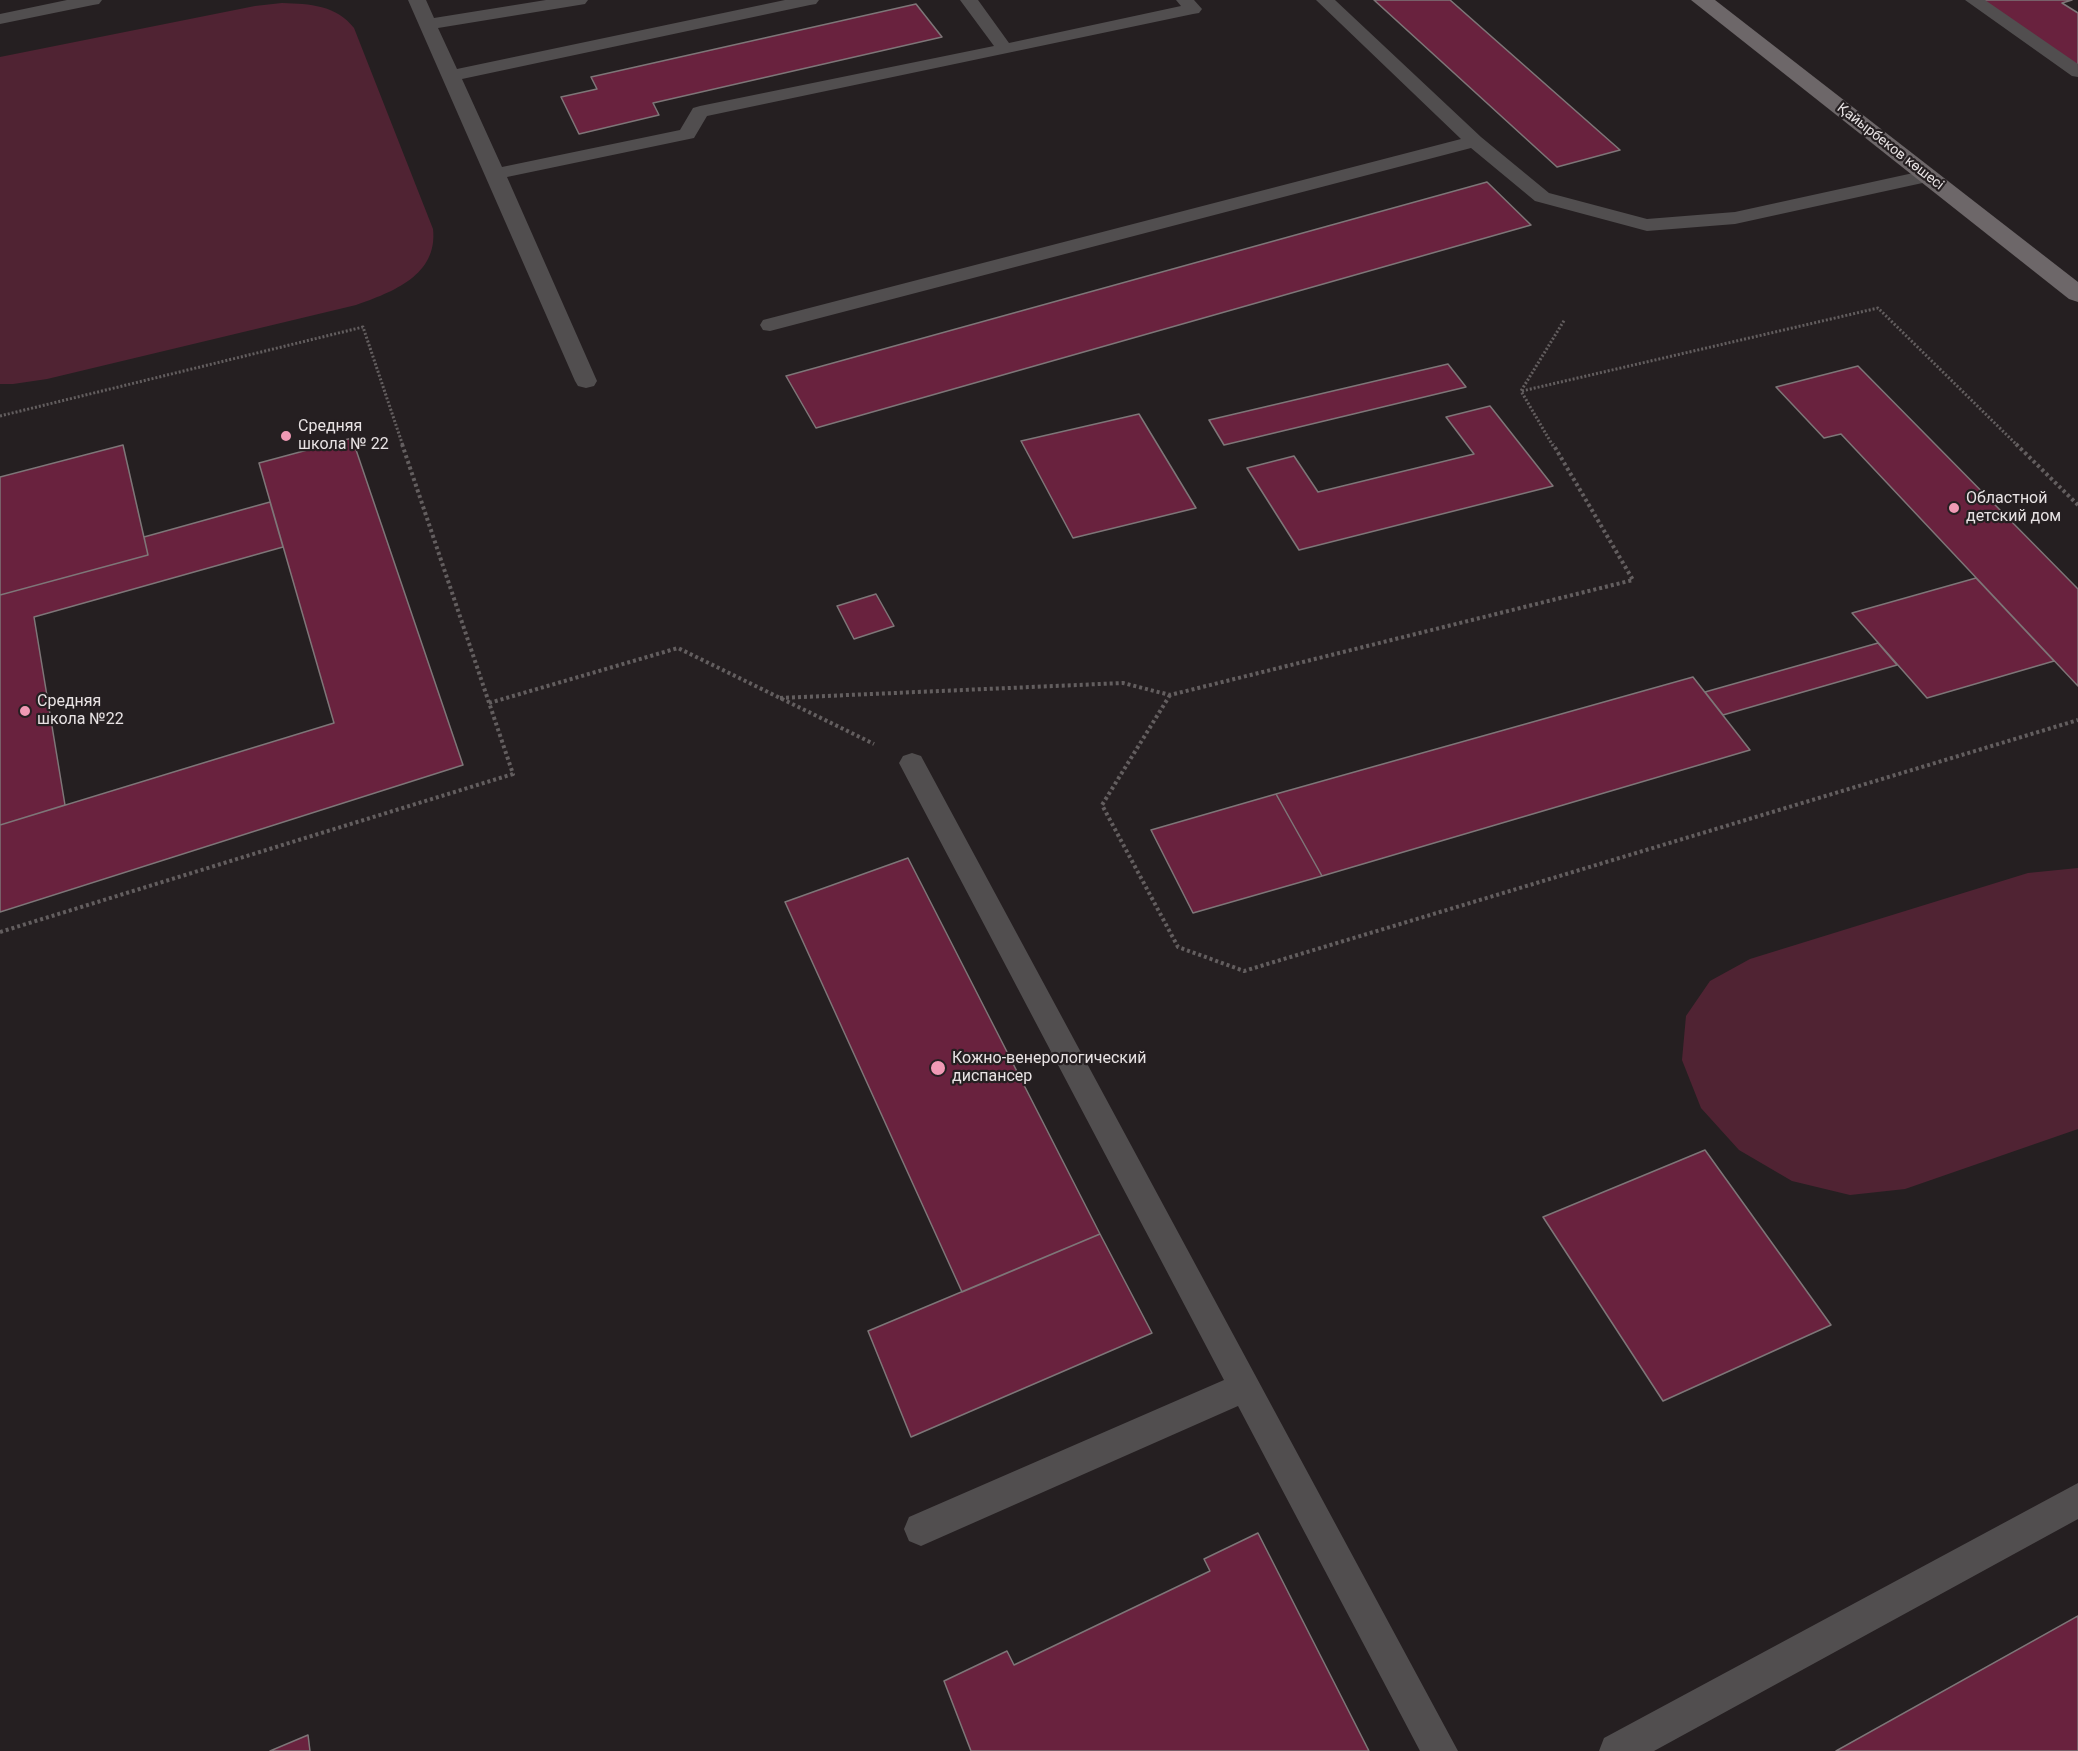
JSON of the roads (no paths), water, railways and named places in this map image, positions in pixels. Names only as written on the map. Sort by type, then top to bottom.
[{"type":"main road","name":"Қайырбеков көшесі","points":[[1702,0],[2078,294]]},
{"type":"lane","points":[[0,19],[93,0]]},
{"type":"lane","points":[[417,0],[586,381]]},
{"type":"lane","points":[[428,24],[579,0]]},
{"type":"lane","points":[[451,76],[810,0]]},
{"type":"lane","points":[[969,0],[1005,49]]},
{"type":"lane","points":[[496,174],[687,134],[700,112],[1193,9],[1185,0]]},
{"type":"lane","points":[[1325,0],[1474,141],[1542,197],[1647,225],[1735,218],[1927,176]]},
{"type":"lane","points":[[1974,0],[2078,72]]},
{"type":"lane","points":[[770,325],[1474,141]]},
{"type":"lane","points":[[912,763],[1440,1751]]},
{"type":"lane","points":[[921,1529],[1245,1388]]},
{"type":"lane","points":[[1617,1751],[2078,1500]]},
{"type":"place","name":"Средняя школа № 22","points":[[286,436]]},
{"type":"place","name":"Областной детский дом","points":[[1954,508]]},
{"type":"place","name":"Средняя школа №22","points":[[25,711]]},
{"type":"place","name":"Кожно-венерологический диспансер","points":[[938,1068]]}]
